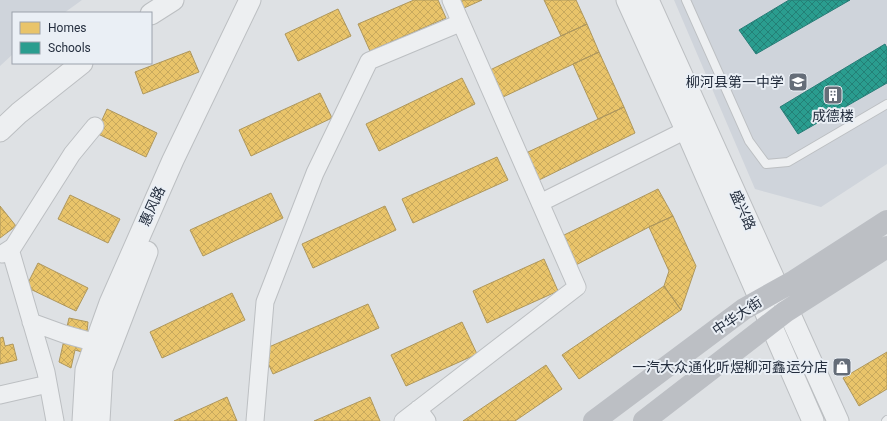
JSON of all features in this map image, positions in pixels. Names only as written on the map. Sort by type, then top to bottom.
[{"type":"main road","name":"中华大街","points":[[594,421],[744,309],[794,281],[887,221]]},
{"type":"main road","name":"中华大街","points":[[644,421],[788,310],[887,247]]},
{"type":"street","points":[[152,13],[173,0]]},
{"type":"street","name":"惠风路","points":[[83,421],[86,370],[110,303],[173,160],[250,0]]},
{"type":"street","points":[[99,421],[102,369],[147,252],[262,0]]},
{"type":"street","points":[[403,421],[423,415],[577,287],[450,0]]},
{"type":"street","name":"盛兴路","points":[[627,0],[686,130],[770,294],[788,310],[838,421]]},
{"type":"street","name":"盛兴路","points":[[648,0],[770,294],[770,323],[809,419]]},
{"type":"street","points":[[255,421],[265,302],[315,173],[369,61],[460,23]]},
{"type":"street","points":[[0,132],[19,112],[81,64]]},
{"type":"street","points":[[55,421],[46,372],[31,322],[5,252],[13,247],[72,154],[95,126]]},
{"type":"street","points":[[540,203],[686,130]]},
{"type":"street","points":[[31,322],[64,334],[96,343]]},
{"type":"street","points":[[0,395],[48,384]]},
{"type":"lane","points":[[686,0],[749,141],[766,164],[788,162],[887,104]]},
{"type":"shaded area","points":[[0,0],[82,0],[65,12],[12,12],[12,55],[0,66]]},
{"type":"shaded area","name":"柳河县第一中学","points":[[674,0],[887,0],[887,164],[821,207],[755,189]]},
{"type":"building: Homes","points":[[414,0],[438,0],[446,18],[370,51],[358,24]]},
{"type":"building: Homes","points":[[460,0],[482,0],[464,8]]},
{"type":"building: Homes","points":[[544,0],[576,0],[587,24],[561,36]]},
{"type":"building: Homes","points":[[338,9],[351,36],[298,61],[285,34]]},
{"type":"building: Homes","points":[[587,24],[599,52],[503,97],[490,70]]},
{"type":"building: Homes","points":[[190,51],[199,72],[143,94],[135,72]]},
{"type":"building: Homes","points":[[599,52],[624,107],[598,119],[573,64]]},
{"type":"building: Homes","points":[[462,78],[475,104],[379,151],[366,124]]},
{"type":"building: Homes","points":[[320,93],[332,118],[251,156],[239,130]]},
{"type":"building: Homes","points":[[624,107],[635,133],[539,180],[526,153]]},
{"type":"building: Homes","points":[[107,109],[157,133],[146,157],[96,133]]},
{"type":"building: Homes","points":[[497,157],[508,180],[413,223],[402,199]]},
{"type":"building: Homes","points":[[658,189],[673,216],[572,267],[558,238]]},
{"type":"building: Homes","points":[[271,193],[283,218],[203,256],[190,230]]},
{"type":"building: Homes","points":[[70,195],[120,219],[108,243],[58,219]]},
{"type":"building: Homes","points":[[0,206],[16,226],[0,238]]},
{"type":"building: Homes","points":[[385,206],[396,230],[313,268],[302,244]]},
{"type":"building: Homes","points":[[673,216],[696,266],[681,310],[664,286],[669,271],[649,227]]},
{"type":"building: Homes","points":[[544,259],[558,291],[487,323],[473,291]]},
{"type":"building: Homes","points":[[38,263],[88,288],[76,311],[26,287]]},
{"type":"building: Homes","points":[[664,286],[681,310],[579,379],[562,355]]},
{"type":"building: Homes","points":[[232,293],[245,320],[162,358],[150,332]]},
{"type":"building: Homes","points":[[368,304],[379,328],[273,374],[262,350]]},
{"type":"building: Homes","points":[[69,318],[88,322],[87,332],[89,354],[75,350],[71,368],[59,362]]},
{"type":"building: Homes","points":[[462,322],[477,354],[406,386],[391,355]]},
{"type":"building: Homes","points":[[3,337],[5,346],[13,344],[17,360],[0,364],[0,338]]},
{"type":"building: Homes","points":[[887,352],[887,389],[859,406],[843,378]]},
{"type":"building: Homes","points":[[546,365],[562,389],[515,421],[463,421]]},
{"type":"building: Homes","points":[[227,397],[237,421],[174,421]]},
{"type":"building: Homes","points":[[370,397],[380,421],[314,421]]},
{"type":"building: Schools","points":[[789,0],[850,0],[756,54],[739,30]]},
{"type":"building: Schools","name":"成德楼","points":[[885,44],[887,48],[887,83],[798,134],[780,107]]},
{"type":"place","name":"柳河县第一中学","points":[[798,82]]},
{"type":"place","name":"成德楼","points":[[833,95]]},
{"type":"place","name":"一汽大众通化听煜柳河鑫运分店","points":[[842,367]]}]
